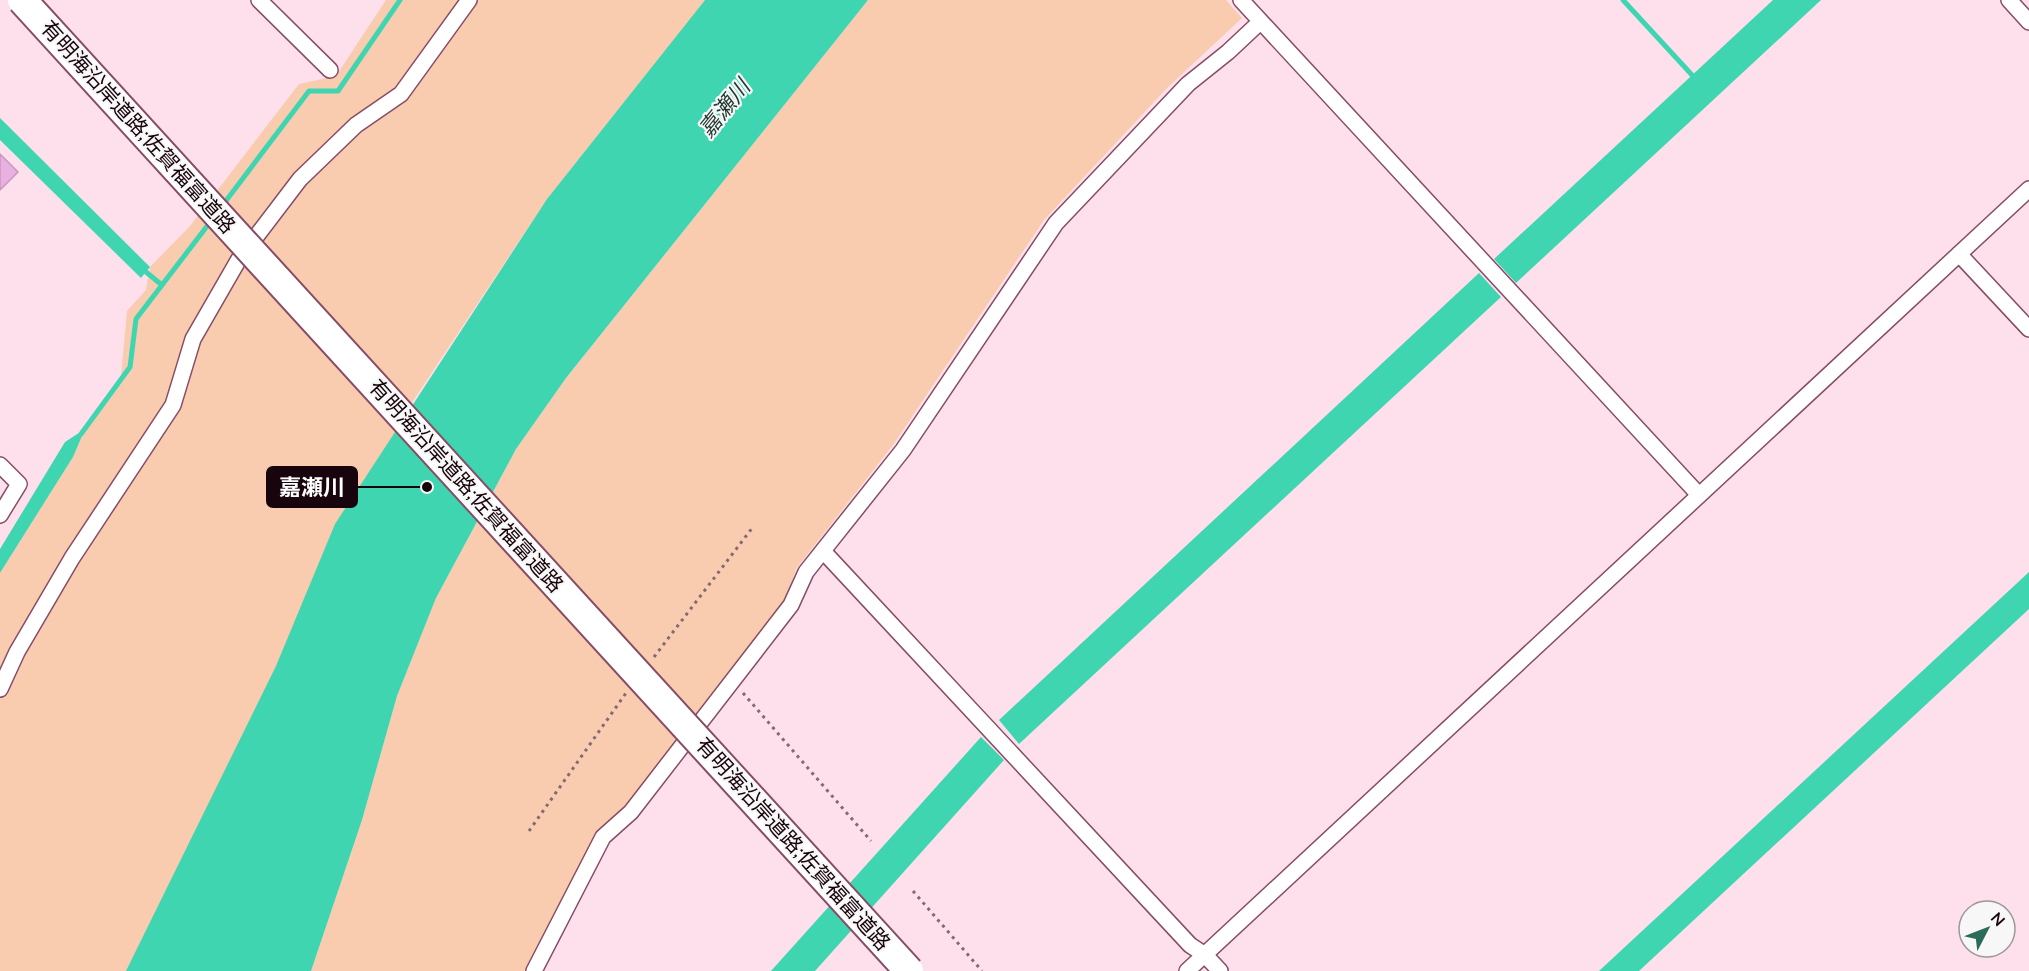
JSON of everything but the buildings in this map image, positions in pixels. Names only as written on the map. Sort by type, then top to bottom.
[{"type":"highway","name":"有明海沿岸道路;佐賀福富道路","points":[[22,0],[909,971]]},
{"type":"street","points":[[259,0],[330,70]]},
{"type":"street","points":[[0,689],[18,652],[72,558],[173,405],[193,339],[239,259],[300,179],[356,125],[401,94],[469,0]]},
{"type":"street","points":[[1241,0],[1699,495]]},
{"type":"street","points":[[2009,0],[2029,22]]},
{"type":"street","points":[[534,971],[603,837],[631,812],[791,605],[806,572],[903,450],[1056,223],[1188,84],[1228,52],[1260,22]]},
{"type":"street","points":[[1187,971],[2029,189]]},
{"type":"street","points":[[1959,254],[2029,329]]},
{"type":"street","points":[[0,465],[18,484],[0,516]]},
{"type":"street","points":[[823,551],[1190,945],[1220,971]]},
{"type":"path","points":[[732,681],[871,841]]},
{"type":"path","points":[[913,891],[982,971]]},
{"type":"shaded area","points":[[386,0],[705,0],[547,199],[409,407],[185,971],[0,971],[0,573],[73,457],[85,429],[121,376],[127,311],[146,290],[150,267],[190,226],[299,84],[336,76]]},
{"type":"shaded area","points":[[868,0],[1226,0],[1242,18],[1167,88],[1044,220],[893,445],[796,569],[786,599],[631,803],[598,837],[524,971],[311,971],[362,820],[397,696],[436,598],[516,449],[566,378]]},
{"type":"water","name":"嘉瀬川","points":[[705,0],[868,0],[566,378],[516,449],[436,598],[397,696],[362,820],[311,971],[126,971],[276,666],[335,524],[547,199]]},
{"type":"water","points":[[1773,0],[1821,0],[1516,283],[1494,259]]},
{"type":"water","points":[[0,118],[150,267],[141,278],[0,140]]},
{"type":"water","points":[[1479,273],[1501,297],[1019,744],[999,720]]},
{"type":"water","points":[[85,429],[73,457],[0,573],[0,549],[65,442]]},
{"type":"water","points":[[2029,572],[2029,609],[1639,971],[1599,971]]},
{"type":"water","points":[[981,737],[1004,760],[815,971],[771,971]]},
{"type":"waterway","points":[[222,206],[309,91],[338,91],[400,0]]},
{"type":"waterway","points":[[1623,0],[1692,75]]},
{"type":"waterway","points":[[81,434],[130,367],[136,319],[211,221]]},
{"type":"waterway","points":[[146,272],[162,285]]},
{"type":"place","name":"嘉瀬川","points":[[427,487]]}]
